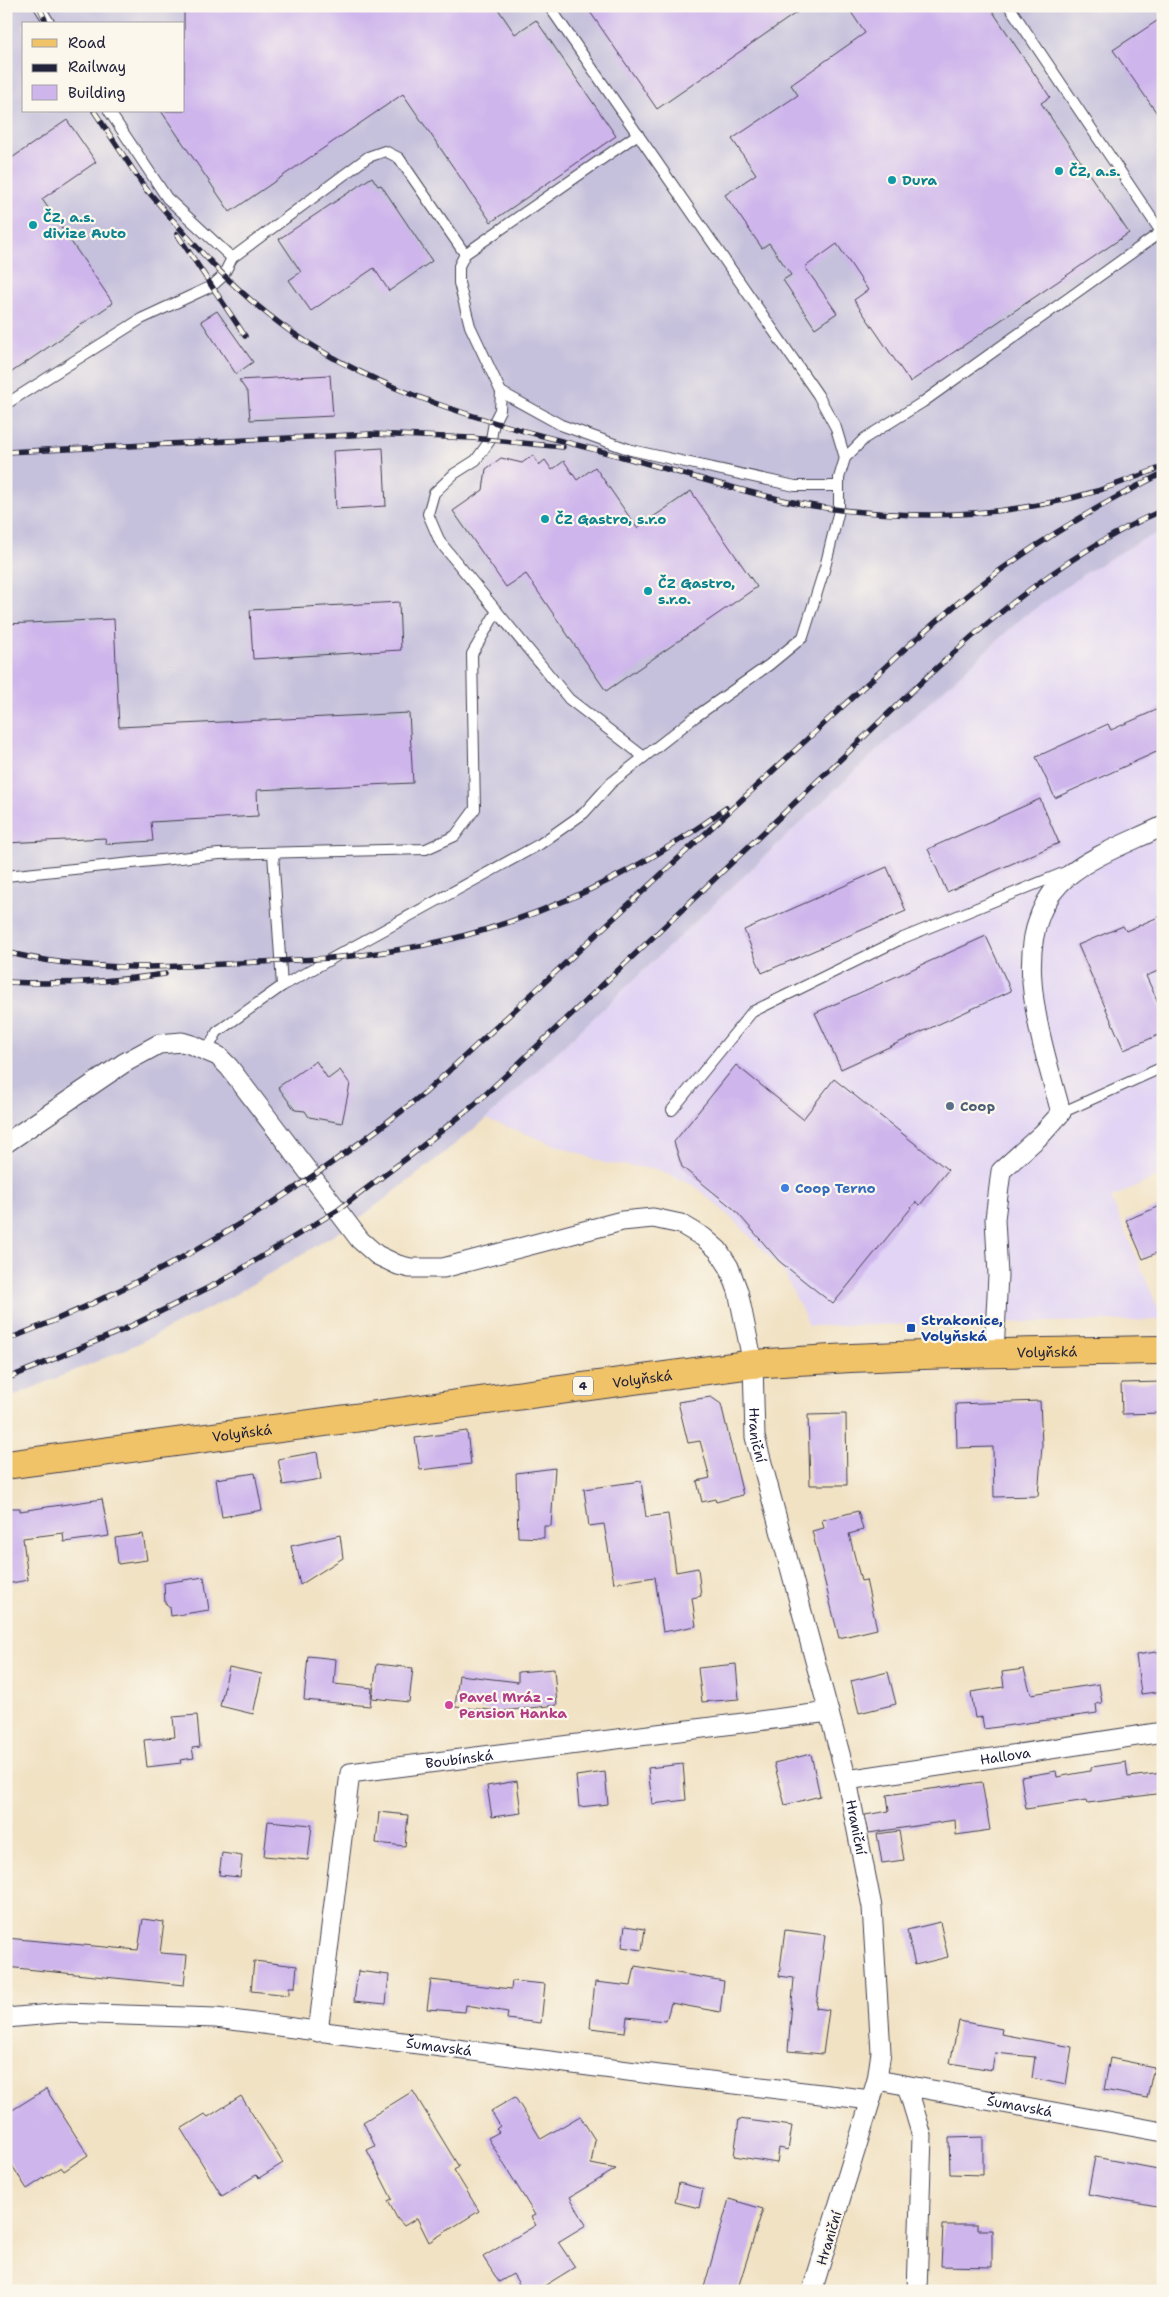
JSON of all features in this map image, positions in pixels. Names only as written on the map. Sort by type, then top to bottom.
[{"type":"main road","name":"Volyňská","points":[[6,1465],[753,1364],[994,1353],[1163,1350]]},
{"type":"street","points":[[994,1353],[998,1275],[995,1219],[1001,1171],[1043,1132],[1060,1113],[1033,991],[1032,942],[1046,902],[1054,889],[1069,875],[1092,861],[1163,826]]},
{"type":"street","name":"Hraniční","points":[[6,1143],[124,1063],[159,1044],[182,1042],[218,1056],[360,1240],[377,1255],[410,1268],[443,1268],[622,1221],[653,1218],[681,1224],[703,1237],[718,1250],[730,1267],[738,1291],[753,1364],[755,1437],[847,1780],[872,1907],[881,2052],[877,2080],[812,2291]]},
{"type":"street","name":"Boubínská","points":[[318,2032],[350,1773],[829,1712]]},
{"type":"street","name":"Hallova","points":[[847,1780],[1163,1732]]},
{"type":"street","name":"Šumavská","points":[[6,2018],[63,2013],[216,2018],[871,2100]]},
{"type":"street","name":"Šumavská","points":[[877,2080],[1163,2132]]},
{"type":"street","points":[[907,2086],[922,2136],[917,2291]]},
{"type":"lane","points":[[39,6],[49,22]]},
{"type":"lane","points":[[549,6],[818,395],[836,428],[845,458]]},
{"type":"lane","points":[[207,1051],[217,1032],[282,986],[540,844],[584,813],[612,783],[644,757],[695,717],[769,665],[804,636],[825,567],[839,510],[839,478],[845,458],[865,438],[923,402],[1162,234],[1009,6]]},
{"type":"lane","points":[[110,112],[167,198],[232,258]]},
{"type":"lane","points":[[638,134],[465,254],[459,266],[460,283],[468,317],[501,392],[500,410],[494,422],[491,439],[476,460],[454,474],[434,493],[428,514],[440,542],[569,699],[644,757]]},
{"type":"lane","points":[[6,404],[141,319],[212,286],[223,276],[232,258],[368,157],[385,151],[398,158],[465,254]]},
{"type":"lane","points":[[501,392],[560,425],[631,450],[794,486],[839,486]]},
{"type":"lane","points":[[6,876],[219,854],[426,849],[455,836],[475,809],[472,654],[497,611]]},
{"type":"lane","points":[[273,853],[282,986]]},
{"type":"lane","points":[[672,1110],[752,1012],[903,938],[1092,861]]},
{"type":"lane","points":[[1060,1113],[1163,1067]]},
{"type":"shaded area","name":"ČZ, a.s.","points":[[6,6],[1163,6],[1163,531],[1142,540],[1084,574],[1022,618],[870,757],[486,1119],[423,1170],[349,1226],[229,1298],[131,1347],[6,1399]]},
{"type":"shaded area","points":[[1163,531],[1163,1174],[1111,1198],[1163,1320],[809,1326],[785,1274],[739,1225],[695,1186],[656,1169],[605,1163],[486,1119],[870,757],[1022,618],[1084,574],[1142,540]]},
{"type":"building","points":[[184,6],[496,6],[515,34],[536,20],[616,136],[491,222],[403,94],[230,212],[162,112],[185,112]]},
{"type":"building","points":[[586,6],[806,6],[657,109]]},
{"type":"building","name":"Dura","points":[[847,6],[989,6],[1050,97],[1041,103],[1129,233],[910,382],[854,300],[868,290],[837,244],[805,267],[837,313],[815,328],[783,280],[791,275],[769,243],[762,248],[725,195],[756,174],[732,139],[798,95],[791,85],[865,33]]},
{"type":"building","points":[[1163,17],[1163,122],[1113,50]]},
{"type":"building","name":"ČZ, a.s. divize Auto","points":[[67,120],[96,162],[42,199],[113,303],[6,376],[6,162]]},
{"type":"building","points":[[372,177],[378,186],[381,185],[432,261],[389,291],[374,268],[311,311],[289,280],[301,272],[279,239]]},
{"type":"building","points":[[217,311],[253,362],[236,374],[201,321]]},
{"type":"building","points":[[330,375],[333,416],[250,420],[248,393],[239,380]]},
{"type":"building","points":[[383,448],[386,506],[336,509],[333,451]]},
{"type":"building","points":[[533,455],[539,465],[545,460],[552,470],[564,461],[577,480],[595,467],[637,528],[691,491],[757,587],[606,691],[526,574],[506,587],[453,511],[483,490],[486,469],[501,458],[522,463]]},
{"type":"building","points":[[399,602],[401,650],[253,659],[250,610]]},
{"type":"building","points":[[114,619],[119,727],[409,713],[413,783],[257,790],[258,816],[151,822],[153,841],[106,844],[105,838],[6,843],[6,624]]},
{"type":"building","points":[[1163,707],[1163,749],[1055,798],[1036,757],[1108,724],[1111,730]]},
{"type":"building","points":[[1040,799],[1059,843],[947,892],[928,849]]},
{"type":"building","points":[[887,867],[906,911],[762,973],[744,930]]},
{"type":"building","points":[[1163,915],[1163,969],[1146,976],[1163,1013],[1163,1033],[1124,1050],[1078,945],[1123,926],[1126,931]]},
{"type":"building","points":[[986,936],[1011,991],[841,1069],[815,1013]]},
{"type":"building","points":[[316,1061],[328,1079],[340,1070],[350,1084],[342,1123],[309,1117],[305,1111],[295,1110],[278,1087]]},
{"type":"building","name":"Coop Terno","points":[[736,1065],[803,1119],[834,1079],[948,1170],[920,1205],[916,1202],[833,1304],[779,1261],[734,1209],[682,1167],[674,1142]]},
{"type":"building","points":[[1163,1205],[1163,1250],[1143,1259],[1126,1220]]},
{"type":"building","points":[[1163,1382],[1163,1413],[1122,1414],[1121,1383]]},
{"type":"building","points":[[711,1397],[721,1404],[743,1495],[716,1502],[715,1499],[702,1502],[697,1481],[710,1478],[700,1441],[688,1443],[678,1402]]},
{"type":"building","points":[[1040,1401],[1042,1445],[1038,1496],[994,1497],[993,1447],[957,1448],[956,1404]]},
{"type":"building","points":[[846,1414],[847,1485],[810,1485],[808,1415]]},
{"type":"building","points":[[467,1431],[471,1464],[420,1470],[415,1438]]},
{"type":"building","points":[[317,1452],[321,1479],[283,1485],[278,1459]]},
{"type":"building","points":[[555,1468],[551,1526],[544,1526],[544,1538],[518,1537],[516,1473]]},
{"type":"building","points":[[255,1473],[262,1510],[222,1517],[216,1479]]},
{"type":"building","points":[[641,1481],[646,1517],[668,1514],[676,1572],[698,1568],[701,1596],[692,1598],[696,1626],[663,1632],[655,1577],[614,1583],[604,1524],[589,1526],[584,1489]]},
{"type":"building","points":[[102,1499],[109,1536],[64,1542],[63,1533],[23,1538],[28,1580],[6,1584],[6,1508],[20,1508],[20,1511]]},
{"type":"building","points":[[858,1511],[863,1530],[849,1534],[861,1581],[866,1580],[877,1629],[839,1638],[812,1531],[824,1528],[822,1520]]},
{"type":"building","points":[[143,1534],[147,1560],[118,1564],[115,1538]]},
{"type":"building","points":[[340,1535],[343,1558],[300,1585],[291,1546]]},
{"type":"building","points":[[204,1577],[209,1610],[171,1616],[170,1607],[165,1603],[164,1583]]},
{"type":"building","points":[[1163,1651],[1163,1691],[1141,1694],[1136,1655]]},
{"type":"building","points":[[308,1656],[336,1659],[334,1684],[372,1688],[370,1706],[304,1700]]},
{"type":"building","points":[[377,1664],[413,1668],[409,1702],[372,1698]]},
{"type":"building","points":[[736,1664],[739,1699],[702,1702],[698,1668]]},
{"type":"building","points":[[229,1667],[262,1674],[253,1714],[220,1706]]},
{"type":"building","points":[[554,1669],[557,1705],[502,1711],[455,1707],[459,1675],[518,1682],[518,1672]]},
{"type":"building","points":[[1024,1669],[1031,1694],[1099,1684],[1102,1703],[1096,1704],[1097,1713],[984,1729],[982,1717],[975,1718],[971,1692],[1004,1687],[1002,1672]]},
{"type":"building","points":[[888,1672],[896,1704],[859,1713],[851,1681]]},
{"type":"building","points":[[197,1715],[200,1747],[192,1748],[194,1758],[180,1760],[181,1763],[147,1767],[144,1740],[175,1737],[173,1717]]},
{"type":"building","points":[[811,1754],[820,1796],[785,1805],[774,1763]]},
{"type":"building","points":[[1126,1762],[1128,1777],[1163,1773],[1163,1793],[1088,1803],[1087,1800],[1026,1809],[1021,1777],[1056,1771],[1057,1777],[1090,1771],[1092,1767]]},
{"type":"building","points":[[683,1764],[686,1800],[652,1804],[648,1768]]},
{"type":"building","points":[[605,1772],[608,1804],[579,1807],[576,1776]]},
{"type":"building","points":[[517,1781],[521,1813],[492,1817],[487,1786]]},
{"type":"building","points":[[982,1782],[990,1830],[956,1835],[955,1820],[869,1833],[865,1815],[889,1811],[887,1795]]},
{"type":"building","points":[[379,1812],[408,1815],[405,1846],[376,1843]]},
{"type":"building","points":[[268,1821],[312,1825],[308,1860],[264,1856]]},
{"type":"building","points":[[899,1831],[904,1860],[882,1863],[877,1834]]},
{"type":"building","points":[[222,1853],[242,1856],[240,1877],[219,1875]]},
{"type":"building","points":[[143,1919],[164,1922],[160,1953],[187,1955],[184,1985],[6,1967],[6,1938],[138,1950]]},
{"type":"building","points":[[940,1922],[948,1957],[915,1965],[907,1930]]},
{"type":"building","points":[[625,1926],[645,1929],[642,1950],[622,1947]]},
{"type":"building","points":[[785,1930],[825,1935],[816,2008],[829,2010],[823,2054],[788,2051],[794,1978],[779,1976]]},
{"type":"building","points":[[254,1961],[297,1966],[295,1987],[289,1987],[289,1995],[251,1991]]},
{"type":"building","points":[[635,1966],[724,1981],[720,2012],[671,2003],[666,2021],[627,2017],[625,2032],[590,2028],[595,1982],[631,1986]]},
{"type":"building","points":[[358,1971],[389,1975],[386,2004],[354,2001]]},
{"type":"building","points":[[431,1980],[511,1989],[512,1981],[545,1984],[541,2023],[507,2019],[508,2012],[466,2005],[465,2012],[427,2009]]},
{"type":"building","points":[[959,2021],[1002,2029],[1001,2034],[1072,2047],[1066,2085],[1032,2078],[1035,2057],[995,2053],[992,2070],[950,2063]]},
{"type":"building","points":[[1110,2058],[1154,2067],[1147,2098],[1104,2090]]},
{"type":"building","points":[[46,2089],[88,2155],[64,2171],[61,2167],[27,2189],[6,2156],[6,2114]]},
{"type":"building","points":[[413,2091],[459,2167],[454,2170],[479,2211],[429,2242],[417,2218],[404,2226],[397,2218],[388,2201],[392,2199],[367,2150],[375,2146],[363,2122]]},
{"type":"building","points":[[241,2096],[283,2163],[259,2178],[256,2175],[222,2196],[181,2129],[205,2114],[208,2117]]},
{"type":"building","points":[[515,2097],[541,2139],[580,2116],[595,2140],[591,2164],[616,2169],[570,2197],[586,2225],[558,2242],[575,2267],[536,2291],[523,2291],[513,2274],[499,2282],[483,2257],[536,2225],[531,2217],[535,2215],[488,2138],[499,2132],[496,2129],[500,2126],[491,2111]]},
{"type":"building","points":[[739,2119],[792,2126],[788,2150],[779,2148],[777,2163],[734,2156]]},
{"type":"building","points":[[983,2137],[983,2175],[950,2174],[949,2138]]},
{"type":"building","points":[[1095,2157],[1163,2170],[1163,2207],[1088,2194]]},
{"type":"building","points":[[679,2183],[703,2189],[699,2208],[675,2202]]},
{"type":"building","points":[[729,2199],[763,2209],[737,2291],[703,2291]]},
{"type":"building","points":[[943,2225],[977,2225],[977,2230],[992,2230],[992,2267],[941,2266]]},
{"type":"railway","points":[[39,6],[46,22]]},
{"type":"railway","points":[[95,112],[147,191]]},
{"type":"railway","points":[[143,185],[194,244],[230,281],[249,299],[290,331],[328,355],[368,376],[451,409],[537,434],[786,501],[841,510],[886,514],[952,514],[1036,505],[1077,497],[1160,468]]},
{"type":"railway","points":[[177,234],[245,336]]},
{"type":"railway","points":[[6,452],[371,434],[472,438],[563,447]]},
{"type":"railway","points":[[6,1340],[63,1317],[172,1263],[277,1200],[377,1130],[426,1092],[910,644],[958,603],[996,573],[1042,541],[1090,512],[1163,473]]},
{"type":"railway","points":[[6,1379],[123,1330],[220,1282],[338,1210],[474,1105],[942,663],[983,627],[1025,593],[1069,562],[1115,534],[1163,510]]},
{"type":"railway","points":[[6,952],[65,963],[94,966],[152,967],[334,958],[372,954],[436,943],[524,917],[567,900],[650,858],[726,808]]},
{"type":"railway","points":[[6,982],[86,982],[165,974]]},
{"type":"place","name":"ČZ, a.s.","points":[[1059,171]]},
{"type":"place","name":"Dura","points":[[892,180]]},
{"type":"place","name":"ČZ, a.s. divize Auto","points":[[33,225]]},
{"type":"place","name":"ČZ Gastro, s.r.o","points":[[545,519]]},
{"type":"place","name":"ČZ Gastro, s.r.o.","points":[[648,591]]},
{"type":"place","name":"Coop","points":[[950,1106]]},
{"type":"place","name":"Coop Terno","points":[[785,1188]]},
{"type":"place","name":"Strakonice, Volyňská","points":[[911,1328]]},
{"type":"place","name":"Pavel Mráz - Pension Hanka","points":[[449,1705]]}]
